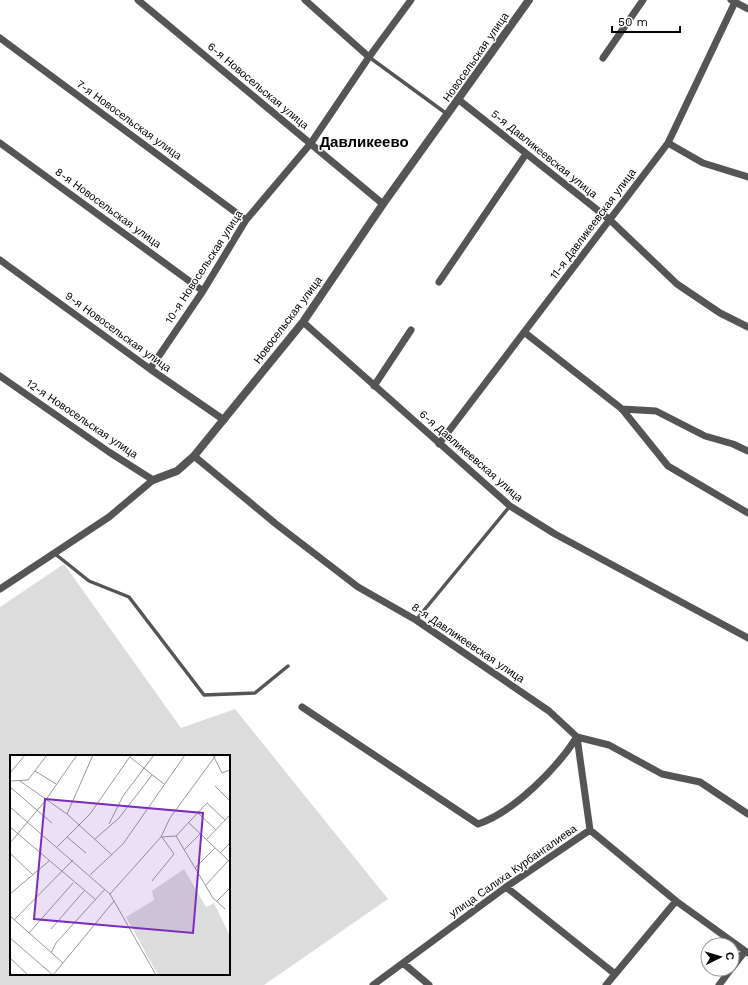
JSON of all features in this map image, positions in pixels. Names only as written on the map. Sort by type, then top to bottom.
[{"type":"street","name":"6-я Новосельская улица","points":[[138,0],[383,204]]},
{"type":"street","points":[[305,0],[369,57]]},
{"type":"street","name":"10-я Новосельская улица","points":[[150,369],[203,291],[246,220],[311,143],[369,57],[411,0]]},
{"type":"street","name":"Новосельская улица","points":[[0,589],[109,517],[153,480],[177,471],[194,456],[303,322],[383,204],[530,0]]},
{"type":"street","points":[[603,58],[643,0]]},
{"type":"street","points":[[734,1],[748,10]]},
{"type":"street","name":"11-я Давликеевская улица","points":[[439,444],[668,143],[734,1]]},
{"type":"street","name":"7-я Новосельская улица","points":[[0,38],[246,220]]},
{"type":"street","name":"5-я Давликеевская улица","points":[[459,100],[610,220],[677,284],[720,313],[748,326]]},
{"type":"street","name":"8-я Новосельская улица","points":[[0,143],[203,291]]},
{"type":"street","points":[[668,143],[703,163],[748,177]]},
{"type":"street","points":[[439,282],[526,154]]},
{"type":"street","name":"9-я Новосельская улица","points":[[0,260],[150,369],[224,420]]},
{"type":"street","name":"6-я Давликеевская улица","points":[[303,322],[510,506],[555,534],[748,638]]},
{"type":"street","points":[[374,386],[410,330]]},
{"type":"street","points":[[524,332],[622,409],[668,466],[748,513]]},
{"type":"street","name":"12-я Новосельская улица","points":[[0,376],[109,452],[153,480]]},
{"type":"street","points":[[622,409],[656,411],[705,436],[732,444],[748,451]]},
{"type":"street","name":"8-я Давликеевская улица","points":[[194,456],[276,524],[358,587],[416,620],[549,711],[577,737],[609,745],[662,774],[700,782],[748,814]]},
{"type":"street","points":[[302,707],[478,824],[491,820],[514,804],[564,758],[577,737]]},
{"type":"street","name":"улица Салиха Курбангалиева","points":[[373,985],[506,887],[590,830],[577,737]]},
{"type":"street","points":[[590,830],[676,900],[747,952],[740,960]]},
{"type":"street","points":[[506,887],[615,974]]},
{"type":"street","points":[[606,985],[676,900]]},
{"type":"street","points":[[402,963],[428,985]]},
{"type":"street","points":[[719,985],[726,977]]},
{"type":"lane","points":[[369,57],[448,114]]},
{"type":"lane","points":[[416,620],[510,506]]},
{"type":"lane","points":[[54,553],[89,581],[129,597],[204,695],[255,693],[288,666]]},
{"type":"shaded area","points":[[64,564],[181,728],[235,709],[388,899],[264,985],[0,985],[0,607]]},
{"type":"district","name":"Давликеево","points":[[364,142]]}]
